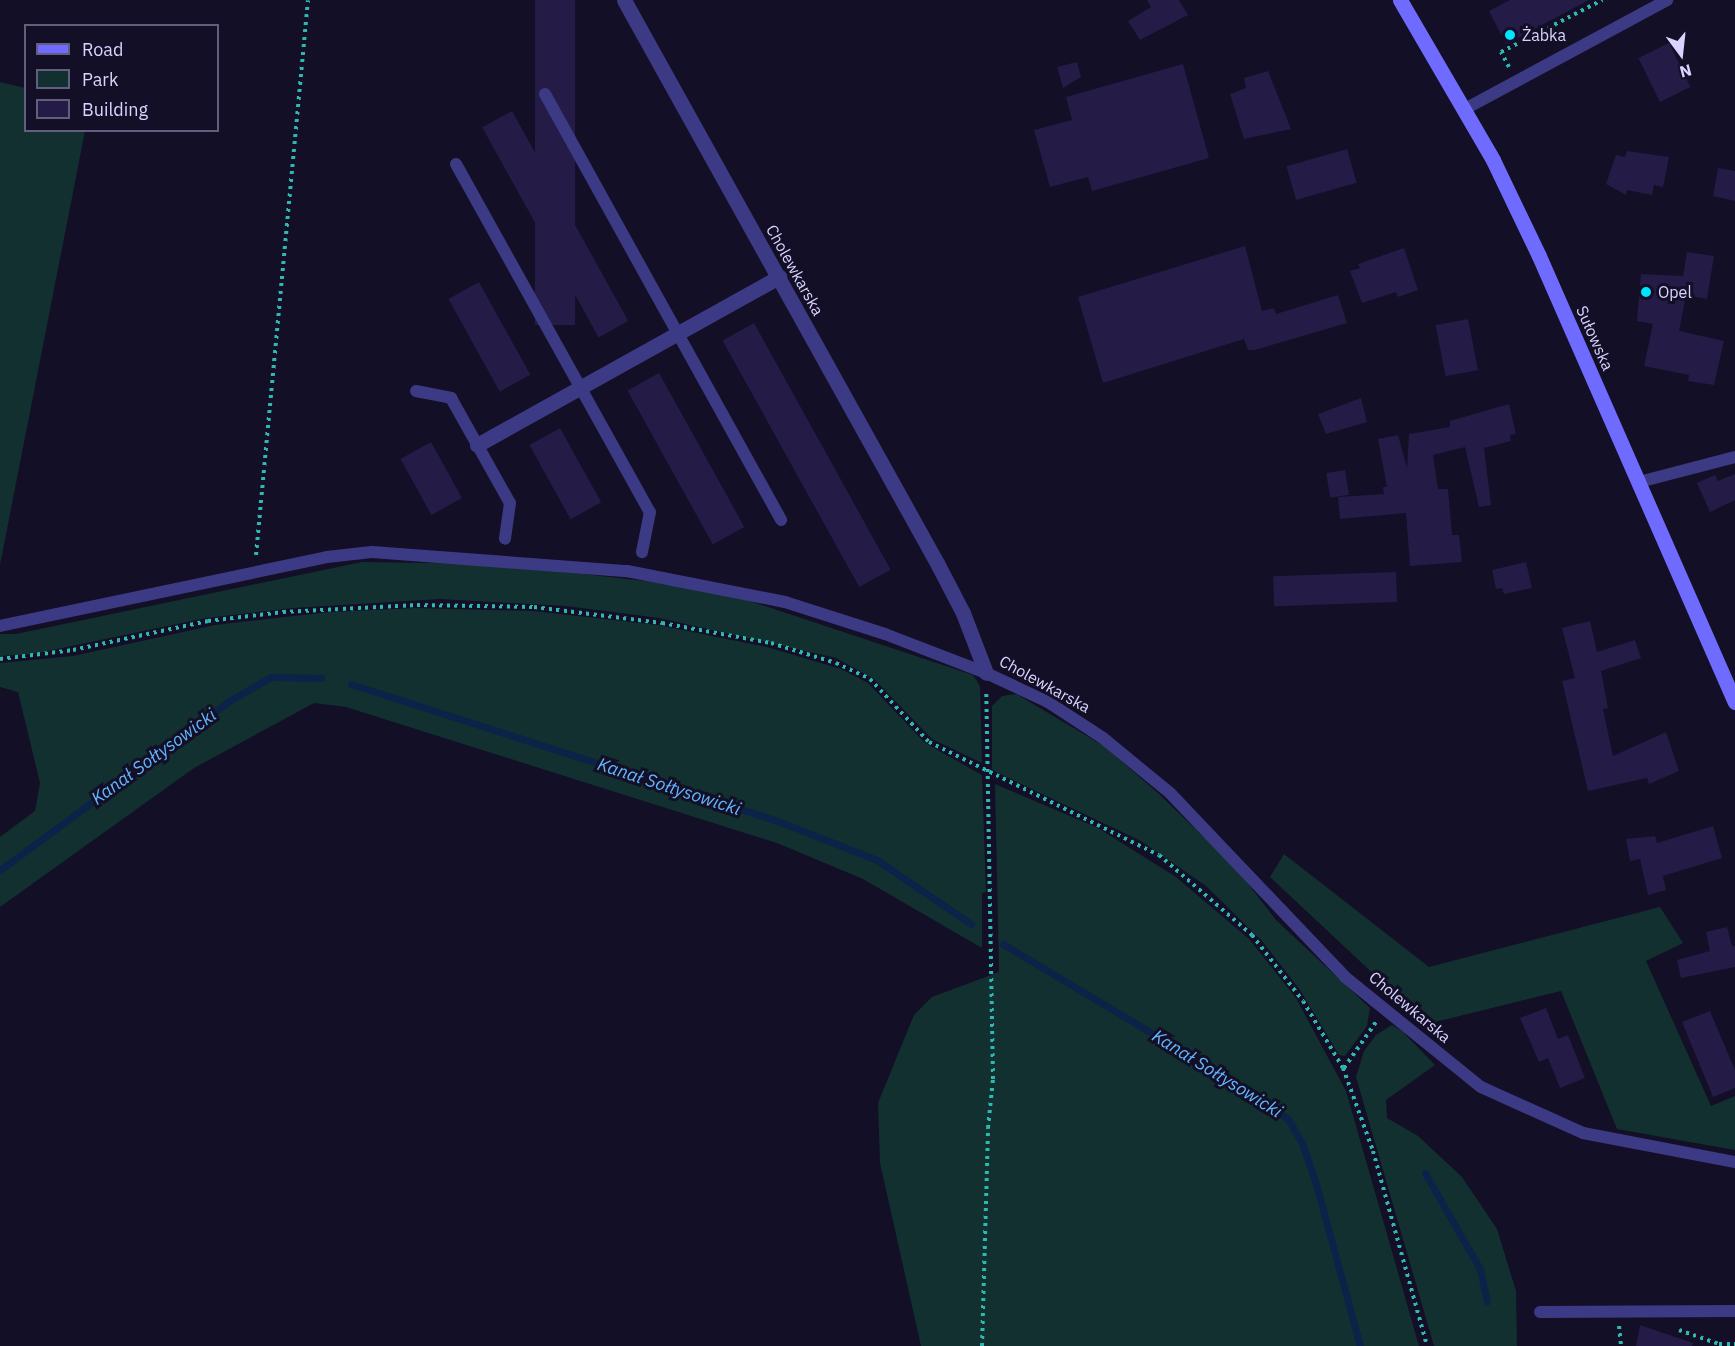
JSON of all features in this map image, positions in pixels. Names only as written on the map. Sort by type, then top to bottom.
[{"type":"main road","name":"Sułowska","points":[[1400,0],[1493,160],[1539,256],[1735,702]]},
{"type":"street","name":"Cholewkarska","points":[[624,0],[958,603],[986,673]]},
{"type":"street","points":[[477,445],[779,277]]},
{"type":"lane","points":[[1463,110],[1667,0]]},
{"type":"lane","points":[[545,94],[781,520]]},
{"type":"lane","points":[[456,164],[650,512],[642,552]]},
{"type":"lane","points":[[416,391],[451,398],[510,503],[505,539]]},
{"type":"lane","points":[[1639,482],[1735,458]]},
{"type":"lane","points":[[0,626],[327,557],[372,552],[627,571],[774,599],[885,634],[986,673]]},
{"type":"lane","name":"Cholewkarska","points":[[986,673],[1048,702],[1094,732],[1170,793],[1345,977],[1481,1087],[1526,1110],[1583,1132],[1735,1162]]},
{"type":"lane","points":[[1540,1312],[1735,1311]]},
{"type":"path","points":[[256,545],[308,0]]},
{"type":"path","points":[[1515,80],[1501,52],[1602,0]]},
{"type":"path","points":[[0,659],[73,650],[208,621],[283,612],[405,605],[534,607],[662,622],[771,643],[836,663],[870,679],[928,742],[988,773],[1111,829],[1159,855],[1195,883],[1252,935],[1303,1000],[1344,1068],[1373,1151],[1427,1346]]},
{"type":"path","points":[[982,1346],[988,1128],[993,1079],[986,673]]},
{"type":"path","points":[[1344,1068],[1361,1039],[1386,1011]]},
{"type":"path","points":[[1619,1320],[1621,1346]]},
{"type":"path","points":[[1674,1328],[1719,1344],[1735,1344]]},
{"type":"green space","points":[[0,82],[24,88],[24,132],[85,132],[0,565]]},
{"type":"green space","points":[[362,562],[498,564],[653,582],[735,596],[973,675],[980,686],[982,763],[932,739],[874,679],[836,658],[659,618],[566,606],[440,599],[293,608],[206,618],[33,654],[0,656],[0,634],[16,634]]},
{"type":"green space","points":[[415,608],[533,611],[658,625],[767,647],[841,669],[868,683],[925,743],[982,775],[986,892],[982,893],[982,948],[863,879],[777,843],[346,707],[314,703],[194,768],[0,907],[0,837],[35,811],[40,783],[18,692],[0,687],[0,663],[73,656],[215,625],[330,612]]},
{"type":"green space","points":[[1016,694],[1104,746],[1159,794],[1236,868],[1276,920],[1370,1008],[1367,1026],[1345,1056],[1339,1055],[1300,990],[1262,941],[1206,886],[1141,841],[992,770],[992,706],[1002,696]]},
{"type":"green space","points":[[995,784],[1098,828],[1176,877],[1249,939],[1296,998],[1346,1091],[1419,1346],[921,1346],[880,1163],[878,1103],[914,1015],[932,997],[999,972]]},
{"type":"green space","points":[[1284,854],[1429,967],[1660,907],[1683,943],[1646,961],[1711,1106],[1735,1096],[1735,1150],[1617,1129],[1561,991],[1427,1024],[1270,877]]},
{"type":"green space","points":[[1392,1025],[1402,1031],[1435,1065],[1386,1100],[1387,1118],[1418,1136],[1462,1177],[1497,1229],[1516,1291],[1517,1346],[1434,1346],[1356,1077],[1364,1051],[1376,1035]]},
{"type":"building","points":[[535,0],[575,0],[575,325],[535,325]]},
{"type":"building","points":[[1147,0],[1179,0],[1188,15],[1140,40],[1128,21],[1151,7]]},
{"type":"building","points":[[1510,0],[1589,0],[1506,44],[1489,11]]},
{"type":"building","points":[[1669,43],[1690,87],[1660,102],[1638,58]]},
{"type":"building","points":[[1077,62],[1081,77],[1063,88],[1057,67]]},
{"type":"building","points":[[1183,64],[1209,158],[1092,191],[1088,177],[1050,187],[1034,130],[1072,120],[1066,97]]},
{"type":"building","points":[[1268,71],[1291,129],[1244,139],[1230,94],[1246,88],[1244,78]]},
{"type":"building","points":[[512,111],[628,321],[599,337],[482,127]]},
{"type":"building","points":[[1347,149],[1357,183],[1296,200],[1286,166]]},
{"type":"building","points":[[1627,151],[1669,157],[1663,187],[1654,185],[1652,195],[1627,190],[1626,195],[1606,184],[1616,155],[1625,157]]},
{"type":"building","points":[[1718,168],[1735,171],[1735,201],[1713,196]]},
{"type":"building","points":[[1245,246],[1262,311],[1274,308],[1276,314],[1338,295],[1347,323],[1255,350],[1248,350],[1244,339],[1103,383],[1078,297]]},
{"type":"building","points":[[1404,248],[1418,290],[1398,297],[1396,292],[1362,303],[1350,271],[1360,268],[1358,264]]},
{"type":"building","points":[[1687,252],[1714,256],[1707,299],[1686,295],[1679,331],[1724,341],[1714,385],[1688,381],[1689,375],[1644,366],[1653,324],[1637,321],[1641,274],[1683,276]]},
{"type":"building","points":[[479,282],[530,375],[500,392],[448,299]]},
{"type":"building","points":[[1468,319],[1478,370],[1446,376],[1436,325]]},
{"type":"building","points":[[754,323],[891,570],[859,587],[723,340]]},
{"type":"building","points":[[659,373],[744,527],[713,544],[628,390]]},
{"type":"building","points":[[1361,398],[1367,422],[1326,434],[1318,414]]},
{"type":"building","points":[[1509,404],[1516,434],[1510,435],[1511,441],[1484,448],[1491,505],[1479,507],[1465,447],[1433,455],[1438,489],[1448,489],[1452,535],[1459,535],[1462,562],[1410,566],[1406,513],[1340,519],[1338,497],[1384,494],[1383,487],[1387,487],[1378,439],[1398,435],[1407,468],[1409,434],[1450,427],[1450,421]]},
{"type":"building","points":[[560,428],[601,502],[571,519],[529,445]]},
{"type":"building","points":[[431,442],[462,498],[431,515],[400,459]]},
{"type":"building","points":[[1345,470],[1349,495],[1330,498],[1326,473]]},
{"type":"building","points":[[1735,474],[1735,500],[1710,512],[1697,483],[1715,475],[1718,481]]},
{"type":"building","points":[[1526,562],[1532,588],[1504,594],[1502,588],[1496,589],[1492,570]]},
{"type":"building","points":[[1396,572],[1397,602],[1274,606],[1273,576]]},
{"type":"building","points":[[1590,621],[1597,652],[1635,640],[1641,658],[1601,671],[1608,708],[1603,709],[1613,756],[1666,732],[1679,771],[1649,784],[1647,778],[1588,791],[1562,681],[1575,678],[1562,628]]},
{"type":"building","points":[[1713,826],[1722,858],[1663,876],[1666,890],[1648,895],[1640,859],[1630,861],[1626,839],[1655,836],[1657,843]]},
{"type":"building","points":[[1727,927],[1732,946],[1735,946],[1735,967],[1681,978],[1677,960],[1710,951],[1706,932]]},
{"type":"building","points":[[1546,1008],[1558,1039],[1568,1035],[1585,1078],[1560,1088],[1548,1058],[1539,1062],[1520,1018]]},
{"type":"building","points":[[1710,1011],[1735,1070],[1735,1088],[1713,1097],[1682,1022]]},
{"type":"building","points":[[1640,1325],[1693,1343],[1692,1346],[1636,1346]]},
{"type":"waterway","name":"Kanał Sołtysowicki","points":[[0,870],[231,700],[271,677],[321,678]]},
{"type":"waterway","name":"Kanał Sołtysowicki","points":[[351,684],[783,823],[877,860],[971,924]]},
{"type":"waterway","name":"Kanał Sołtysowicki","points":[[1003,944],[1262,1099],[1288,1119],[1302,1143],[1316,1184],[1360,1346]]},
{"type":"waterway","points":[[1425,1173],[1480,1269],[1487,1301]]},
{"type":"place","name":"Żabka","points":[[1510,35]]},
{"type":"place","name":"Opel","points":[[1646,292]]}]
